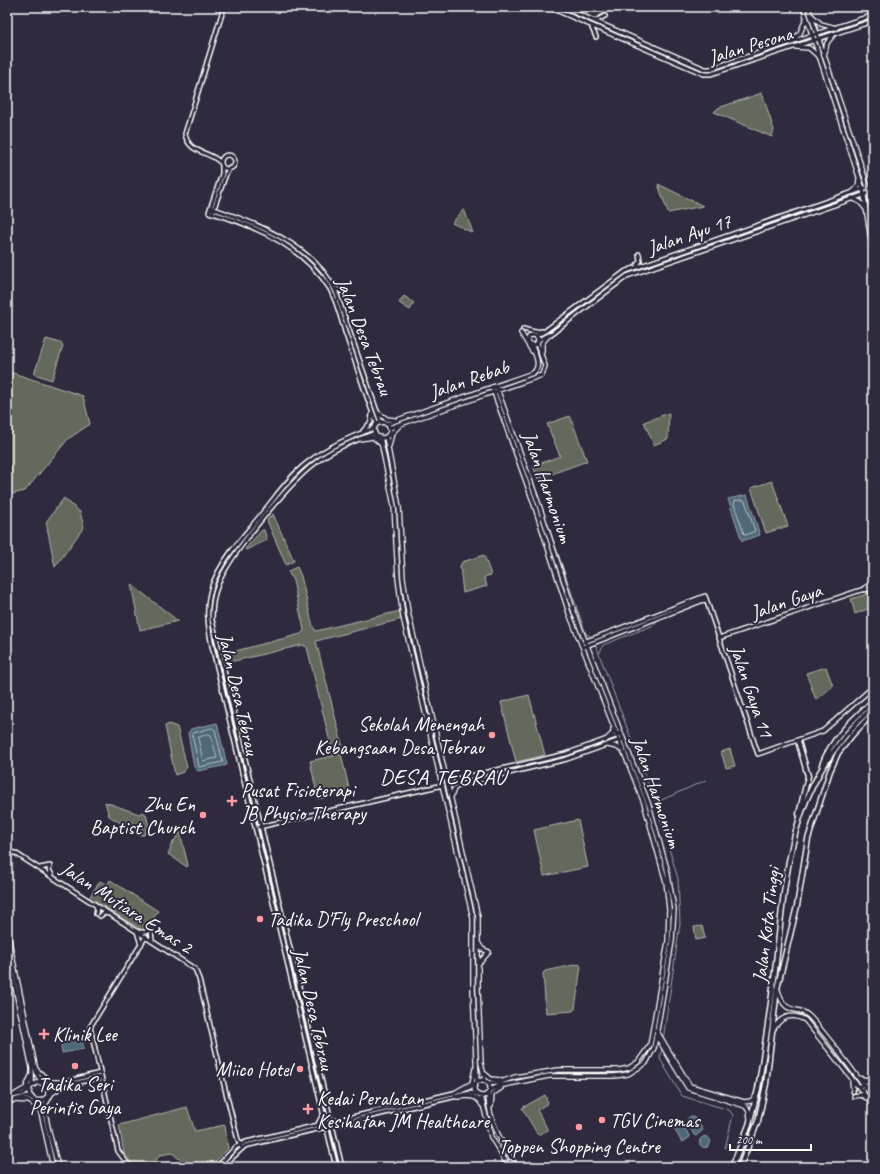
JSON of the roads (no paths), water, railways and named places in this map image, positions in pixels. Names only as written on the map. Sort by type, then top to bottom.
[{"type":"highway","points":[[821,771],[830,747],[847,726],[873,701]]},
{"type":"highway","name":"Jalan Kota Tinggi","points":[[732,1167],[749,1125],[758,1093],[788,865],[798,820],[821,771],[841,739],[873,707]]},
{"type":"highway","name":"Jalan Kota Tinggi","points":[[740,1167],[758,1120],[766,1084],[777,989],[798,900],[808,839],[830,771],[845,744],[862,724],[873,714]]},
{"type":"highway","points":[[862,724],[873,718]]},
{"type":"highway","points":[[798,741],[808,776],[798,820]]},
{"type":"main road","points":[[803,7],[865,194],[873,252]]},
{"type":"main road","points":[[808,7],[868,187],[873,216]]},
{"type":"main road","points":[[810,14],[821,24],[836,28]]},
{"type":"main road","points":[[791,43],[800,33],[806,19]]},
{"type":"main road","points":[[824,56],[827,43],[834,34]]},
{"type":"main road","points":[[796,47],[809,48],[820,59]]},
{"type":"main road","points":[[850,152],[854,148]]},
{"type":"main road","points":[[853,192],[858,187],[859,178]]},
{"type":"main road","points":[[852,198],[860,202],[867,210]]},
{"type":"main road","points":[[522,331],[535,355]]},
{"type":"main road","name":"Jalan Rebab","points":[[386,424],[535,372],[538,365],[531,345],[528,342],[529,337],[533,335],[536,336],[545,366],[542,375],[389,428]]},
{"type":"main road","points":[[542,355],[542,343],[548,336]]},
{"type":"main road","name":"Jalan Rebab","points":[[531,345],[538,342]]},
{"type":"main road","name":"Jalan Harmonium","points":[[481,1096],[499,1086],[558,1075],[615,1076],[628,1074],[636,1070],[649,1059],[653,1052],[672,941],[674,909],[667,868],[649,805],[619,735],[494,386]]},
{"type":"main road","points":[[485,396],[499,400],[502,393],[507,388]]},
{"type":"main road","name":"Jalan Harmonium","points":[[499,400],[570,614],[613,727],[619,735]]},
{"type":"main road","points":[[378,413],[387,419],[401,419]]},
{"type":"main road","points":[[509,1167],[491,1137],[481,1096],[476,1094],[473,918],[403,617],[398,578],[394,506],[380,438],[375,433],[376,426],[382,422],[389,428],[389,433],[386,437],[399,507],[403,578],[408,612],[475,902],[478,923],[481,1063],[485,1075],[490,1079],[498,1081],[515,1077]]},
{"type":"main road","points":[[388,450],[392,434],[402,424]]},
{"type":"main road","points":[[360,439],[373,437],[381,443]]},
{"type":"main road","points":[[380,438],[386,437]]},
{"type":"main road","points":[[605,741],[613,733],[613,727]]},
{"type":"main road","name":"Jalan Harmonium","points":[[476,1084],[487,1081],[498,1083],[515,1077],[558,1070],[617,1070],[629,1068],[638,1062],[646,1052],[653,1027],[668,941],[669,909],[666,882],[644,803],[623,752],[621,740]]},
{"type":"main road","points":[[608,745],[617,747],[623,752]]},
{"type":"main road","points":[[444,771],[449,777],[458,779]]},
{"type":"main road","points":[[451,797],[454,789],[459,784]]},
{"type":"main road","points":[[7,931],[34,1069],[32,1085]]},
{"type":"main road","points":[[478,943],[482,949],[488,952],[478,964]]},
{"type":"main road","points":[[7,949],[34,1069],[44,1085],[47,1095],[43,1113],[53,1167]]},
{"type":"main road","points":[[777,989],[784,1005],[810,1017],[873,1097]]},
{"type":"main road","points":[[772,1033],[778,1022],[785,1017],[803,1018],[873,1105]]},
{"type":"main road","points":[[653,1027],[662,1038],[664,1047],[688,1088],[745,1106],[750,1112],[749,1125]]},
{"type":"main road","points":[[652,1032],[663,1043],[690,1086],[744,1102],[751,1101],[758,1093]]},
{"type":"main road","points":[[456,1092],[473,1082],[476,1063]]},
{"type":"main road","points":[[481,1063],[487,1081],[491,1111],[501,1143],[517,1167]]},
{"type":"main road","points":[[34,1069],[50,1082],[62,1084]]},
{"type":"main road","points":[[14,1098],[28,1085],[34,1069]]},
{"type":"main road","points":[[851,1077],[853,1091]]},
{"type":"main road","points":[[857,1077],[867,1080]]},
{"type":"main road","points":[[44,1085],[38,1082],[32,1085],[29,1089],[32,1098],[36,1101],[43,1113],[58,1167]]},
{"type":"main road","points":[[870,1093],[873,1082]]},
{"type":"main road","points":[[491,1111],[491,1098],[495,1090],[515,1083]]},
{"type":"main road","points":[[43,1113],[49,1096],[62,1084]]},
{"type":"main road","points":[[36,1101],[43,1100],[47,1095]]},
{"type":"main road","points":[[854,1096],[861,1095],[868,1098]]},
{"type":"main road","points":[[457,1097],[475,1097],[480,1101],[485,1112]]},
{"type":"main road","points":[[14,1098],[29,1101],[37,1106],[43,1113]]},
{"type":"main road","points":[[499,1167],[510,1162],[521,1167]]},
{"type":"street","points":[[224,7],[185,131],[187,140],[192,147],[230,168]]},
{"type":"street","name":"Jalan Pesona","points":[[549,7],[591,27],[704,74],[711,74],[873,21]]},
{"type":"street","name":"Jalan Pesona","points":[[562,7],[705,69],[710,69],[791,43],[873,15]]},
{"type":"street","points":[[593,21],[605,16]]},
{"type":"street","points":[[591,27],[596,37]]},
{"type":"street","points":[[210,156],[222,157],[228,154],[234,158],[235,164],[226,174],[212,211]]},
{"type":"street","points":[[212,211],[222,174],[222,157]]},
{"type":"street","name":"Jalan Ayu 17","points":[[536,336],[545,331],[616,277],[632,268],[868,187]]},
{"type":"street","name":"Jalan Ayu 17","points":[[538,342],[627,276],[869,193]]},
{"type":"street","points":[[216,202],[218,207],[224,212]]},
{"type":"street","name":"Jalan Desa Tebrau","points":[[212,211],[224,212],[259,225],[287,241],[318,267],[334,287],[382,422]]},
{"type":"street","name":"Jalan Desa Tebrau","points":[[212,211],[245,224],[276,239],[308,264],[324,282],[335,302],[376,426],[323,452],[306,463],[283,488],[231,553],[215,580],[210,595],[207,621],[336,1167]]},
{"type":"street","points":[[632,268],[640,263],[639,254]]},
{"type":"street","points":[[334,287],[346,292]]},
{"type":"street","points":[[522,331],[545,331]]},
{"type":"street","points":[[360,434],[371,422],[372,411]]},
{"type":"street","name":"Jalan Desa Tebrau","points":[[342,1167],[330,1122],[212,620],[214,596],[219,582],[235,556],[287,491],[306,470],[326,456],[375,433]]},
{"type":"street","points":[[872,583],[873,590]]},
{"type":"street","name":"Jalan Gaya","points":[[720,638],[862,590],[872,583]]},
{"type":"street","name":"Jalan Gaya","points":[[862,590],[873,590]]},
{"type":"street","name":"Jalan Gaya 11","points":[[586,643],[706,597],[758,754],[798,741]]},
{"type":"street","points":[[582,645],[586,643]]},
{"type":"street","points":[[212,646],[217,645]]},
{"type":"street","points":[[798,741],[823,731],[873,687]]},
{"type":"street","points":[[619,735],[566,754],[458,779],[455,782],[459,784],[567,759],[621,740]]},
{"type":"street","points":[[256,828],[443,785]]},
{"type":"street","name":"Jalan Mutiara Emas 2","points":[[7,852],[15,853],[53,876],[192,966],[198,975],[241,1146]]},
{"type":"street","points":[[38,867],[46,868],[50,866],[50,872],[53,876]]},
{"type":"street","points":[[270,886],[274,885]]},
{"type":"street","points":[[91,901],[96,906],[96,914]]},
{"type":"street","points":[[100,916],[106,913],[114,916]]},
{"type":"street","points":[[137,930],[143,932],[151,928],[151,937],[154,942],[141,945]]},
{"type":"street","points":[[137,930],[141,945]]},
{"type":"street","points":[[130,1167],[118,1151],[90,1025],[146,936]]},
{"type":"street","points":[[47,1095],[62,1084],[100,1073]]},
{"type":"street","points":[[860,1089],[862,1084],[873,1075]]},
{"type":"street","points":[[44,1085],[50,1086],[101,1077]]},
{"type":"street","points":[[860,1089],[865,1088],[873,1082]]},
{"type":"street","points":[[217,1167],[241,1146],[318,1124],[456,1092],[476,1084]]},
{"type":"street","points":[[7,1102],[23,1094],[29,1089]]},
{"type":"street","points":[[222,1167],[241,1146],[343,1124],[470,1093],[476,1094]]},
{"type":"street","points":[[7,1097],[32,1098]]},
{"type":"street","points":[[328,1112],[334,1118],[340,1119]]},
{"type":"street","points":[[318,1124],[324,1113]]},
{"type":"street","points":[[334,1138],[336,1128],[343,1124]]},
{"type":"street","points":[[318,1129],[325,1132],[330,1139]]},
{"type":"water","points":[[747,495],[760,535],[742,541],[728,499]]},
{"type":"water","points":[[217,723],[227,765],[198,771],[194,767],[188,733],[191,729]]},
{"type":"water","points":[[76,1033],[81,1035],[84,1049],[62,1053],[61,1043],[66,1042],[65,1036]]},
{"type":"water","points":[[691,1116],[696,1119],[703,1130],[696,1136],[687,1122],[688,1118]]},
{"type":"water","points":[[678,1122],[683,1125],[690,1137],[683,1142],[674,1128],[675,1124]]},
{"type":"water","points":[[705,1136],[709,1138],[711,1142],[709,1146],[705,1148],[701,1146],[699,1142],[701,1138]]},
{"type":"waterway","points":[[525,459],[586,634],[592,637],[599,653]]},
{"type":"waterway","points":[[657,620],[654,625],[603,645],[599,654],[657,807],[678,879],[680,924],[663,1040]]},
{"type":"waterway","points":[[655,803],[706,780]]},
{"type":"waterway","points":[[662,1047],[660,1059],[682,1096],[729,1110],[733,1115],[725,1148]]},
{"type":"place","name":"Sekolah Menengah Kebangsaan Desa Tebrau","points":[[492,735]]},
{"type":"place","name":"Pusat Fisioterapi JB Physio Therapy","points":[[232,801]]},
{"type":"place","name":"Zhu En Baptist Church","points":[[203,815]]},
{"type":"place","name":"Tadika D'Fly Preschool","points":[[260,919]]},
{"type":"place","name":"Klinik Lee","points":[[44,1034]]},
{"type":"place","name":"Tadika Seri Perintis Gaya","points":[[75,1066]]},
{"type":"place","name":"Miico Hotel","points":[[300,1069]]},
{"type":"place","name":"Kedai Peralatan Kesihatan JM Healthcare","points":[[308,1109]]},
{"type":"place","name":"TGV Cinemas","points":[[602,1120]]},
{"type":"place","name":"Toppen Shopping Centre","points":[[579,1127]]},
{"type":"district","name":"DESA TEBRAU","points":[[443,776]]}]
